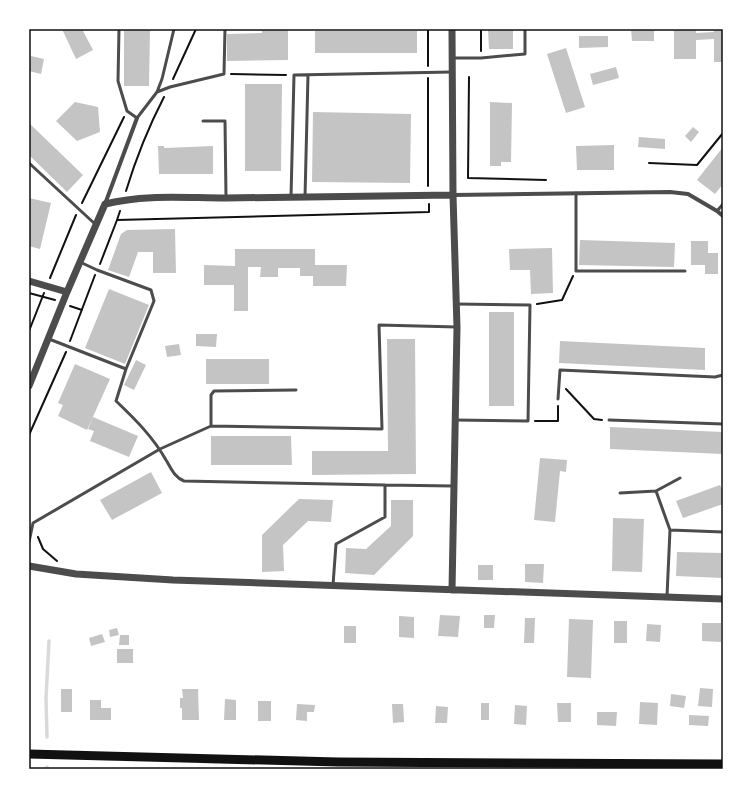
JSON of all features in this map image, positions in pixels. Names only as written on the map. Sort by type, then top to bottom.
[{"type":"main road","points":[[29,754],[338,762],[723,764]]},
{"type":"street","points":[[452,29],[453,195],[456,304],[452,590]]},
{"type":"street","points":[[29,386],[105,204],[137,118]]},
{"type":"street","points":[[105,204],[123,199],[143,197],[226,198],[670,192],[688,194],[723,216]]},
{"type":"street","points":[[29,281],[67,292]]},
{"type":"street","points":[[29,566],[76,574],[173,580],[723,599]]},
{"type":"lane","points":[[119,29],[118,81],[127,111],[137,118],[157,92],[174,29]]},
{"type":"lane","points":[[157,92],[170,86],[224,74],[225,29]]},
{"type":"lane","points":[[452,58],[481,58],[525,54],[525,29]]},
{"type":"lane","points":[[291,197],[294,75],[453,72]]},
{"type":"lane","points":[[305,197],[308,75]]},
{"type":"lane","points":[[203,121],[225,121],[226,198]]},
{"type":"lane","points":[[29,163],[96,224]]},
{"type":"lane","points":[[576,193],[576,271],[685,271]]},
{"type":"lane","points":[[717,211],[723,204]]},
{"type":"lane","points":[[80,262],[97,270],[152,290],[154,302],[126,369],[116,400],[146,431],[160,449],[175,475],[184,481],[454,486]]},
{"type":"lane","points":[[455,420],[528,421],[530,305],[456,304]]},
{"type":"lane","points":[[29,542],[33,523],[160,449],[211,426],[382,429],[379,325],[456,327]]},
{"type":"lane","points":[[49,338],[126,369]]},
{"type":"lane","points":[[558,399],[560,370],[715,377],[723,375]]},
{"type":"lane","points":[[211,426],[211,395],[214,391],[296,390]]},
{"type":"lane","points":[[609,420],[723,424]]},
{"type":"lane","points":[[620,493],[656,491],[680,478]]},
{"type":"lane","points":[[333,586],[336,544],[385,517],[385,485]]},
{"type":"lane","points":[[656,491],[670,530],[667,596]]},
{"type":"lane","points":[[670,530],[723,532]]},
{"type":"path","points":[[29,435],[68,346],[117,220],[138,153],[149,126],[170,86],[196,29]]},
{"type":"path","points":[[117,220],[429,212],[428,29]]},
{"type":"path","points":[[481,29],[481,58]]},
{"type":"path","points":[[224,74],[294,75]]},
{"type":"path","points":[[469,77],[468,178],[546,180]]},
{"type":"path","points":[[29,331],[78,209],[127,111]]},
{"type":"path","points":[[650,163],[697,165],[723,133]]},
{"type":"path","points":[[530,305],[562,300],[576,271]]},
{"type":"path","points":[[559,382],[594,419],[609,420]]},
{"type":"path","points":[[528,421],[558,421],[558,399]]},
{"type":"path","points":[[33,523],[43,549],[57,561]]},
{"type":"building","points":[[62,29],[82,29],[93,50],[76,59]]},
{"type":"building","points":[[124,29],[150,29],[149,86],[124,86]]},
{"type":"building","points":[[262,29],[288,29],[288,60],[227,61],[227,34],[262,33]]},
{"type":"building","points":[[488,29],[513,29],[513,49],[489,49]]},
{"type":"building","points":[[631,29],[654,29],[654,41],[632,41]]},
{"type":"building","points":[[674,29],[696,29],[696,33],[714,32],[714,29],[723,29],[723,62],[714,62],[714,39],[696,40],[696,59],[674,59]]},
{"type":"building","points":[[315,31],[417,31],[417,53],[315,53]]},
{"type":"building","points":[[579,36],[608,36],[608,47],[579,48]]},
{"type":"building","points":[[566,48],[585,107],[566,113],[547,54]]},
{"type":"building","points":[[31,56],[44,59],[41,74],[29,71]]},
{"type":"building","points":[[616,67],[619,78],[593,85],[590,74]]},
{"type":"building","points":[[245,84],[282,84],[281,171],[245,171]]},
{"type":"building","points":[[75,102],[98,107],[100,132],[77,141],[56,121]]},
{"type":"building","points":[[490,102],[512,103],[511,162],[501,162],[501,166],[490,166]]},
{"type":"building","points":[[313,112],[411,114],[410,183],[312,182]]},
{"type":"building","points":[[29,123],[83,175],[67,192],[29,155]]},
{"type":"building","points":[[693,127],[699,132],[691,142],[685,136]]},
{"type":"building","points":[[639,137],[665,139],[665,149],[638,147]]},
{"type":"building","points":[[614,145],[614,170],[577,170],[576,146]]},
{"type":"building","points":[[158,146],[164,146],[164,148],[213,146],[213,174],[159,174]]},
{"type":"building","points":[[723,147],[723,184],[715,194],[697,180]]},
{"type":"building","points":[[29,198],[51,203],[40,249],[29,246]]},
{"type":"building","points":[[175,229],[176,273],[153,273],[153,252],[138,252],[129,277],[108,270],[121,234],[127,230]]},
{"type":"building","points":[[580,240],[675,243],[674,267],[579,265]]},
{"type":"building","points":[[691,241],[708,241],[708,253],[718,253],[718,274],[705,274],[705,265],[691,265]]},
{"type":"building","points":[[552,248],[553,293],[531,294],[530,270],[510,270],[509,249]]},
{"type":"building","points":[[235,249],[315,249],[315,265],[347,265],[346,286],[313,286],[313,276],[300,276],[300,268],[278,268],[278,277],[260,277],[261,267],[248,267],[248,311],[234,311],[234,285],[204,285],[204,265],[235,266]]},
{"type":"building","points":[[109,289],[149,305],[125,364],[85,348]]},
{"type":"building","points":[[489,312],[514,312],[514,406],[489,406]]},
{"type":"building","points":[[196,334],[217,334],[216,347],[196,346]]},
{"type":"building","points":[[387,339],[415,339],[416,474],[312,475],[312,451],[388,451]]},
{"type":"building","points":[[560,341],[705,348],[705,370],[559,363]]},
{"type":"building","points":[[179,344],[181,355],[167,357],[165,346]]},
{"type":"building","points":[[206,359],[269,359],[269,384],[206,384]]},
{"type":"building","points":[[136,360],[146,365],[134,390],[124,385]]},
{"type":"building","points":[[75,364],[110,379],[87,430],[58,416],[63,405],[58,403]]},
{"type":"building","points":[[93,417],[138,436],[129,457],[90,441],[94,431],[88,429]]},
{"type":"building","points":[[610,427],[723,432],[723,454],[610,449]]},
{"type":"building","points":[[211,436],[291,436],[292,465],[211,465]]},
{"type":"building","points":[[540,458],[567,460],[566,472],[560,471],[555,522],[534,520]]},
{"type":"building","points":[[151,472],[162,493],[112,520],[100,500]]},
{"type":"building","points":[[720,485],[723,492],[723,504],[683,518],[676,501]]},
{"type":"building","points":[[299,499],[333,500],[331,522],[308,521],[283,545],[284,571],[262,572],[262,535]]},
{"type":"building","points":[[391,500],[413,500],[413,536],[374,575],[345,573],[346,548],[366,549],[391,526]]},
{"type":"building","points":[[613,518],[644,519],[642,572],[612,571]]},
{"type":"building","points":[[677,552],[723,553],[723,578],[676,576]]},
{"type":"building","points":[[525,564],[544,564],[543,583],[525,582]]},
{"type":"building","points":[[478,565],[493,565],[493,580],[478,580]]},
{"type":"building","points":[[440,615],[460,616],[458,637],[438,636]]},
{"type":"building","points":[[484,615],[495,615],[494,628],[484,628]]},
{"type":"building","points":[[399,616],[414,617],[414,638],[399,637]]},
{"type":"building","points":[[525,618],[535,618],[534,643],[524,643]]},
{"type":"building","points":[[569,619],[593,620],[591,678],[567,677]]},
{"type":"building","points":[[614,621],[627,621],[627,643],[614,643]]},
{"type":"building","points":[[702,623],[721,623],[721,642],[702,641]]},
{"type":"building","points":[[647,624],[661,625],[660,642],[646,641]]},
{"type":"building","points":[[344,626],[356,626],[356,643],[344,643]]},
{"type":"building","points":[[117,628],[119,635],[110,637],[109,630]]},
{"type":"building","points":[[102,634],[105,642],[91,646],[89,638]]},
{"type":"building","points":[[120,635],[129,635],[129,645],[119,645]]},
{"type":"building","points":[[117,649],[133,649],[133,663],[117,663]]},
{"type":"building","points":[[700,688],[713,689],[712,707],[698,706]]},
{"type":"building","points":[[61,689],[72,689],[72,712],[61,712]]},
{"type":"building","points":[[182,689],[198,689],[199,720],[182,720],[180,698],[183,698]]},
{"type":"building","points":[[671,694],[686,696],[684,708],[670,706]]},
{"type":"building","points":[[225,699],[236,700],[236,720],[224,720]]},
{"type":"building","points":[[90,700],[101,700],[101,708],[111,708],[111,720],[90,720]]},
{"type":"building","points":[[258,701],[271,701],[271,721],[258,721]]},
{"type":"building","points":[[640,702],[658,703],[657,725],[639,724]]},
{"type":"building","points":[[481,703],[489,703],[489,720],[481,720]]},
{"type":"building","points":[[557,703],[571,703],[571,722],[558,722]]},
{"type":"building","points":[[297,704],[315,705],[314,712],[307,712],[307,721],[296,720]]},
{"type":"building","points":[[392,704],[403,704],[404,722],[393,723]]},
{"type":"building","points":[[515,705],[527,706],[526,725],[514,724]]},
{"type":"building","points":[[436,706],[448,707],[447,723],[435,723]]},
{"type":"building","points":[[597,712],[617,712],[616,726],[597,725]]},
{"type":"building","points":[[689,715],[709,716],[708,726],[689,725]]},
{"type":"waterway","points":[[47,737],[46,698],[49,641]]}]
